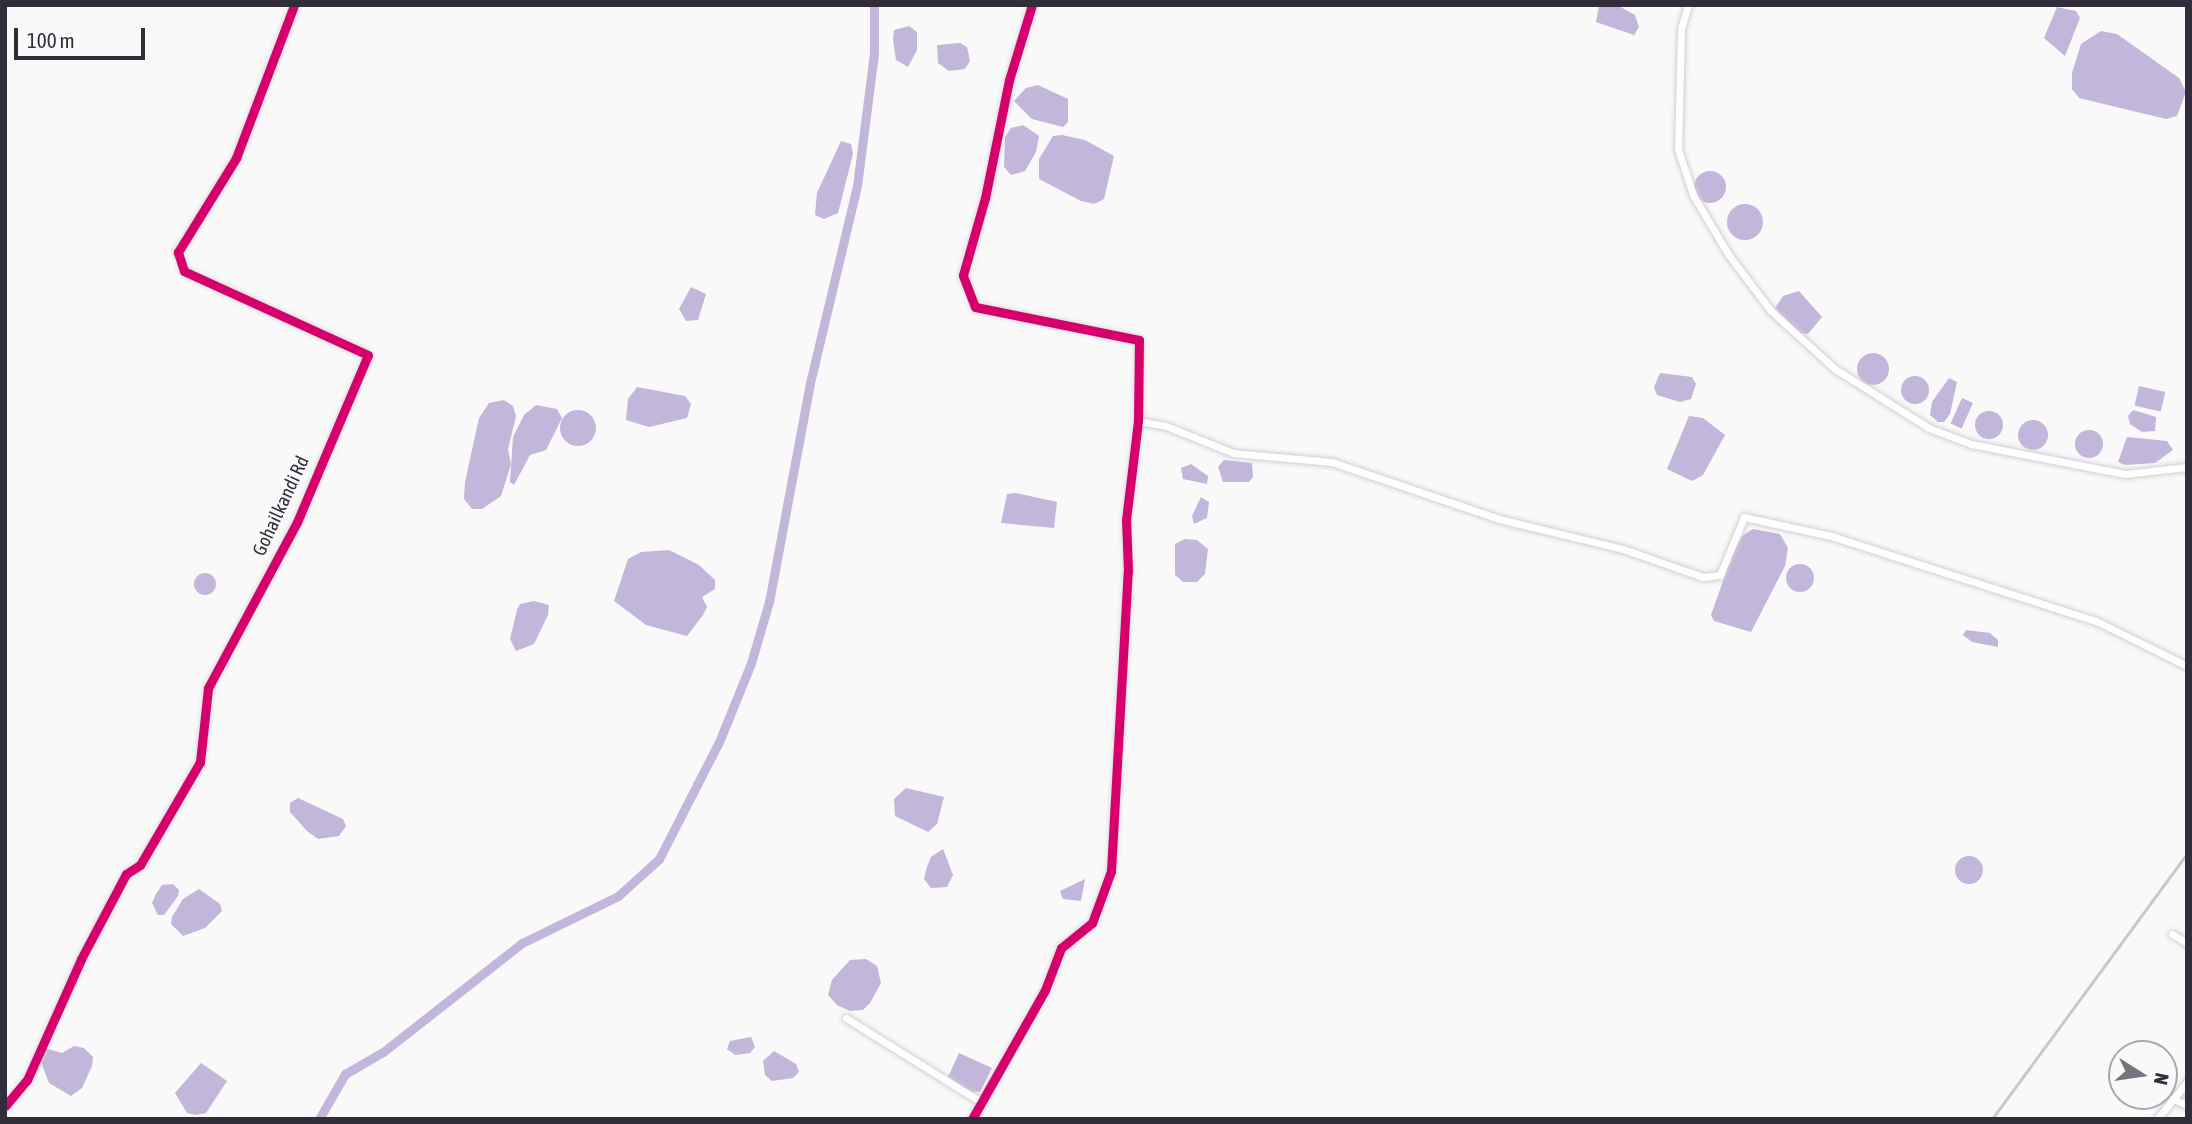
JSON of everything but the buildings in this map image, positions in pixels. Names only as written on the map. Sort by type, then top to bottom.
[{"type":"street","name":"Gohailkandi Rd","points":[[5,1106],[27,1080],[120,885],[141,865],[201,762],[208,688],[297,522],[368,355],[184,271],[178,252],[236,158],[294,5]]},
{"type":"street","points":[[972,1119],[1045,990],[1061,948],[1092,923],[1111,872],[1128,571],[1126,520],[1138,421],[1139,340],[975,307],[963,275],[985,198],[1009,80],[1032,5]]},
{"type":"street","points":[[1688,5],[1681,30],[1678,149],[1693,195],[1728,254],[1771,311],[1835,369],[1929,428],[1970,444],[2125,474],[2187,467]]},
{"type":"street","points":[[1138,421],[1166,426],[1233,453],[1332,462],[1499,519],[1623,549],[1703,577],[1720,575],[1744,517],[1831,536],[2096,621],[2187,666]]},
{"type":"street","points":[[2172,934],[2187,943]]},
{"type":"street","points":[[846,1018],[981,1102]]},
{"type":"shaded area","points":[[1599,5],[1617,5],[1635,15],[1639,27],[1634,35],[1596,22]]},
{"type":"shaded area","points":[[2057,7],[2076,11],[2080,18],[2065,56],[2044,38]]},
{"type":"shaded area","points":[[909,26],[917,32],[917,50],[908,67],[896,60],[893,39],[894,30]]},
{"type":"shaded area","points":[[2101,31],[2117,34],[2179,78],[2186,92],[2177,116],[2166,119],[2079,98],[2072,89],[2072,73],[2081,44]]},
{"type":"shaded area","points":[[960,43],[967,47],[970,61],[965,69],[949,71],[938,63],[937,45]]},
{"type":"shaded area","points":[[1038,85],[1068,99],[1068,122],[1063,127],[1032,119],[1014,101],[1026,88]]},
{"type":"shaded area","points":[[1023,125],[1039,136],[1036,152],[1025,171],[1011,175],[1004,167],[1005,137],[1011,128]]},
{"type":"shaded area","points":[[1062,135],[1085,140],[1114,156],[1104,199],[1094,204],[1081,201],[1039,179],[1039,159],[1053,136]]},
{"type":"shaded area","points":[[841,141],[851,144],[853,154],[838,213],[824,219],[815,215],[817,193]]},
{"type":"shaded area","points":[[1710,171],[1721,176],[1726,187],[1721,198],[1710,203],[1699,198],[1694,187],[1699,176]]},
{"type":"shaded area","points":[[1745,204],[1758,209],[1763,222],[1758,235],[1745,240],[1732,235],[1727,222],[1732,209]]},
{"type":"shaded area","points":[[691,287],[706,294],[698,320],[686,321],[679,309]]},
{"type":"shaded area","points":[[1799,291],[1822,317],[1808,334],[1800,333],[1775,308],[1783,296]]},
{"type":"shaded area","points":[[1873,353],[1884,358],[1889,369],[1884,380],[1873,385],[1862,380],[1857,369],[1862,358]]},
{"type":"shaded area","points":[[1660,373],[1692,377],[1696,384],[1691,399],[1680,402],[1657,395],[1654,387]]},
{"type":"shaded area","points":[[1915,376],[1925,380],[1929,390],[1925,400],[1915,404],[1905,400],[1901,390],[1905,380]]},
{"type":"shaded area","points":[[1949,378],[1957,382],[1950,414],[1944,422],[1938,422],[1930,415],[1932,402]]},
{"type":"shaded area","points":[[2139,386],[2165,392],[2161,412],[2135,405]]},
{"type":"shaded area","points":[[637,387],[685,396],[691,404],[687,418],[649,427],[626,420],[628,399]]},
{"type":"shaded area","points":[[1962,398],[1973,403],[1962,428],[1951,424]]},
{"type":"shaded area","points":[[504,400],[513,406],[516,416],[508,449],[511,464],[501,496],[482,509],[472,509],[464,499],[465,482],[479,418],[489,403]]},
{"type":"shaded area","points":[[536,405],[557,409],[562,418],[546,450],[530,455],[514,485],[510,482],[513,437],[524,415]]},
{"type":"shaded area","points":[[578,410],[591,415],[596,428],[591,441],[578,446],[565,441],[560,428],[565,415]]},
{"type":"shaded area","points":[[2133,410],[2156,417],[2155,431],[2142,432],[2130,424],[2128,416]]},
{"type":"shaded area","points":[[1989,411],[1999,415],[2003,425],[1999,435],[1989,439],[1979,435],[1975,425],[1979,415]]},
{"type":"shaded area","points":[[1689,416],[1703,418],[1725,435],[1703,475],[1692,481],[1667,469]]},
{"type":"shaded area","points":[[2033,420],[2044,424],[2048,435],[2044,446],[2033,450],[2022,446],[2018,435],[2022,424]]},
{"type":"shaded area","points":[[2089,430],[2099,434],[2103,444],[2099,454],[2089,458],[2079,454],[2075,444],[2079,434]]},
{"type":"shaded area","points":[[2127,437],[2167,441],[2173,450],[2155,463],[2125,465],[2118,462]]},
{"type":"shaded area","points":[[1224,460],[1252,463],[1253,477],[1249,482],[1223,482],[1218,467]]},
{"type":"shaded area","points":[[1191,464],[1208,476],[1207,484],[1183,479],[1181,468]]},
{"type":"shaded area","points":[[1016,493],[1057,502],[1054,528],[1001,523],[1007,494]]},
{"type":"shaded area","points":[[1201,497],[1209,502],[1207,518],[1194,524],[1192,516]]},
{"type":"shaded area","points":[[1753,529],[1780,534],[1788,548],[1785,566],[1751,632],[1714,621],[1711,615],[1734,550],[1742,536]]},
{"type":"shaded area","points":[[1185,539],[1197,540],[1208,549],[1205,574],[1197,582],[1183,582],[1175,575],[1175,544]]},
{"type":"shaded area","points":[[669,550],[699,565],[715,580],[715,589],[702,597],[707,607],[703,615],[687,636],[646,625],[614,601],[628,559],[641,552]]},
{"type":"shaded area","points":[[1800,564],[1810,568],[1814,578],[1810,588],[1800,592],[1790,588],[1786,578],[1790,568]]},
{"type":"shaded area","points":[[205,573],[213,576],[216,584],[213,592],[205,595],[197,592],[194,584],[197,576]]},
{"type":"shaded area","points":[[534,601],[549,605],[548,615],[534,644],[516,651],[510,639],[517,610],[520,604]]},
{"type":"shaded area","points":[[1966,630],[1990,633],[1998,640],[1998,647],[1972,642],[1963,635]]},
{"type":"shaded area","points":[[906,788],[944,797],[937,824],[928,832],[895,816],[894,799]]},
{"type":"shaded area","points":[[298,798],[343,819],[346,826],[339,836],[318,839],[307,831],[290,812],[290,803]]},
{"type":"shaded area","points":[[943,849],[953,875],[947,887],[931,888],[924,879],[927,867],[931,857]]},
{"type":"shaded area","points":[[1969,856],[1979,860],[1983,870],[1979,880],[1969,884],[1959,880],[1955,870],[1959,860]]},
{"type":"shaded area","points":[[1085,879],[1081,901],[1063,899],[1060,891]]},
{"type":"shaded area","points":[[173,884],[179,890],[178,896],[164,915],[158,915],[152,903],[156,894],[162,885]]},
{"type":"shaded area","points":[[199,889],[220,904],[222,911],[205,928],[183,936],[171,924],[172,917],[183,899]]},
{"type":"shaded area","points":[[866,959],[877,966],[881,983],[863,1010],[850,1011],[837,1005],[828,995],[832,980],[850,960]]},
{"type":"shaded area","points":[[751,1037],[755,1047],[750,1053],[735,1055],[727,1049],[730,1041]]},
{"type":"shaded area","points":[[74,1046],[84,1048],[93,1057],[82,1088],[71,1096],[49,1083],[41,1062],[45,1048],[62,1053]]},
{"type":"shaded area","points":[[774,1051],[796,1064],[799,1072],[793,1078],[772,1081],[765,1075],[763,1061]]},
{"type":"shaded area","points":[[959,1053],[992,1068],[980,1092],[970,1092],[948,1077]]},
{"type":"shaded area","points":[[201,1063],[227,1081],[206,1113],[196,1115],[187,1113],[175,1093]]},
{"type":"waterway","points":[[319,1119],[345,1074],[383,1052],[522,943],[618,896],[659,859],[719,742],[751,663],[769,602],[810,383],[857,186],[874,54],[874,5]]},
{"type":"railway","points":[[1992,1119],[2187,854]]},
{"type":"cycle path","points":[[5,1106],[27,1080],[81,959],[126,874],[140,865],[200,762],[208,688],[297,522],[368,355],[184,271],[178,252],[236,158],[294,5]]},
{"type":"cycle path","points":[[972,1119],[1045,990],[1061,948],[1092,923],[1111,871],[1128,571],[1126,520],[1138,421],[1139,340],[975,307],[963,275],[985,198],[1009,80],[1032,5]]}]
